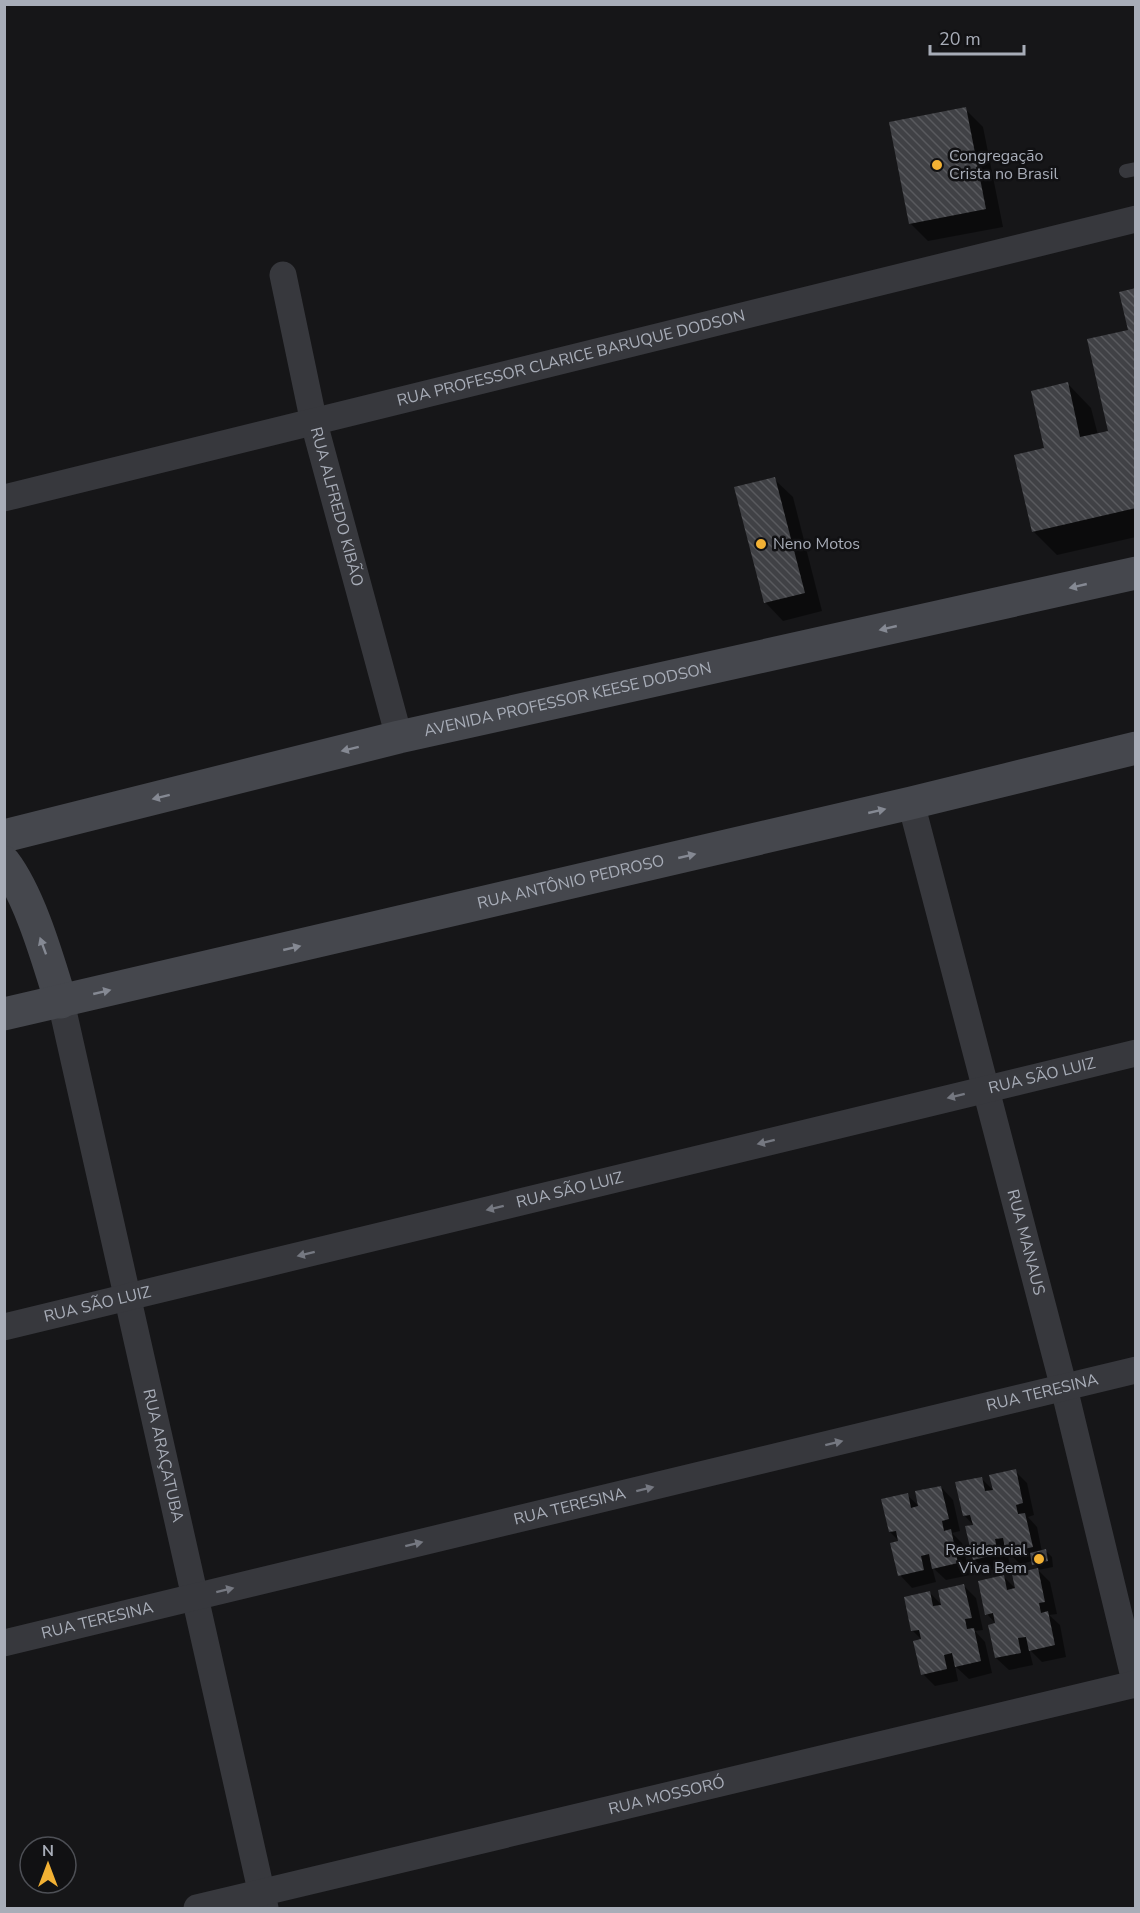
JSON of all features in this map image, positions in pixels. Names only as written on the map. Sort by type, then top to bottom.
[{"type":"main road","name":"AVENIDA PROFESSOR KEESE DODSON","points":[[4,836],[399,737],[1136,573]]},
{"type":"main road","name":"RUA ANTÔNIO PEDROSO","points":[[4,1014],[911,803],[1136,748]]},
{"type":"main road","points":[[4,862],[19,886],[43,945],[61,1002]]},
{"type":"street","name":"RUA PROFESSOR CLARICE BARUQUE DODSON","points":[[4,498],[1136,219]]},
{"type":"street","name":"RUA ALFREDO KIBÃO","points":[[284,275],[314,423],[399,737]]},
{"type":"street","name":"RUA MANAUS","points":[[911,803],[1064,1388],[1135,1684]]},
{"type":"street","name":"RUA ARAÇATUBA","points":[[61,1002],[263,1901]]},
{"type":"street","name":"RUA SÃO LUIZ","points":[[4,1326],[1136,1053]]},
{"type":"street","name":"RUA TERESINA","points":[[4,1643],[1136,1370]]},
{"type":"street","name":"RUA MOSSORÓ","points":[[197,1908],[263,1901],[1135,1684]]},
{"type":"building","name":"Congregação Crista no Brasil","points":[[966,107],[986,209],[909,224],[889,122]]},
{"type":"building","points":[[1136,288],[1136,508],[1032,532],[1014,455],[1044,448],[1031,391],[1068,382],[1080,437],[1108,431],[1087,339],[1128,330],[1119,292]]},
{"type":"building","points":[[775,477],[805,593],[764,603],[734,487]]},
{"type":"building","points":[[1016,1469],[1023,1503],[1016,1505],[1018,1514],[1025,1513],[1033,1547],[1006,1553],[1003,1538],[995,1539],[998,1554],[973,1560],[965,1526],[973,1525],[970,1515],[963,1516],[955,1482],[982,1477],[985,1491],[993,1490],[989,1475]]},
{"type":"building","points":[[941,1486],[949,1519],[942,1521],[944,1531],[951,1529],[958,1563],[932,1569],[929,1554],[921,1556],[924,1570],[898,1576],[890,1543],[898,1541],[896,1531],[889,1532],[881,1499],[908,1493],[911,1508],[918,1506],[915,1491]]},
{"type":"building","name":"Residencial Viva Bem","points":[[1046,1549],[1048,1561],[1032,1565],[1030,1553]]},
{"type":"building","points":[[1038,1568],[1045,1602],[1039,1603],[1041,1613],[1048,1611],[1055,1645],[1029,1651],[1026,1637],[1018,1638],[1021,1653],[995,1658],[988,1625],[995,1623],[993,1613],[985,1615],[978,1581],[1004,1575],[1007,1590],[1015,1588],[1012,1574]]},
{"type":"building","points":[[964,1584],[972,1618],[965,1619],[967,1629],[974,1628],[981,1661],[955,1667],[952,1653],[944,1655],[947,1669],[921,1675],[913,1641],[921,1639],[919,1630],[911,1631],[904,1597],[930,1591],[933,1606],[941,1605],[938,1590]]},
{"type":"place","name":"Congregação Crista no Brasil","points":[[937,165]]},
{"type":"place","name":"Neno Motos","points":[[761,544]]},
{"type":"place","name":"Residencial Viva Bem","points":[[1039,1559]]}]
